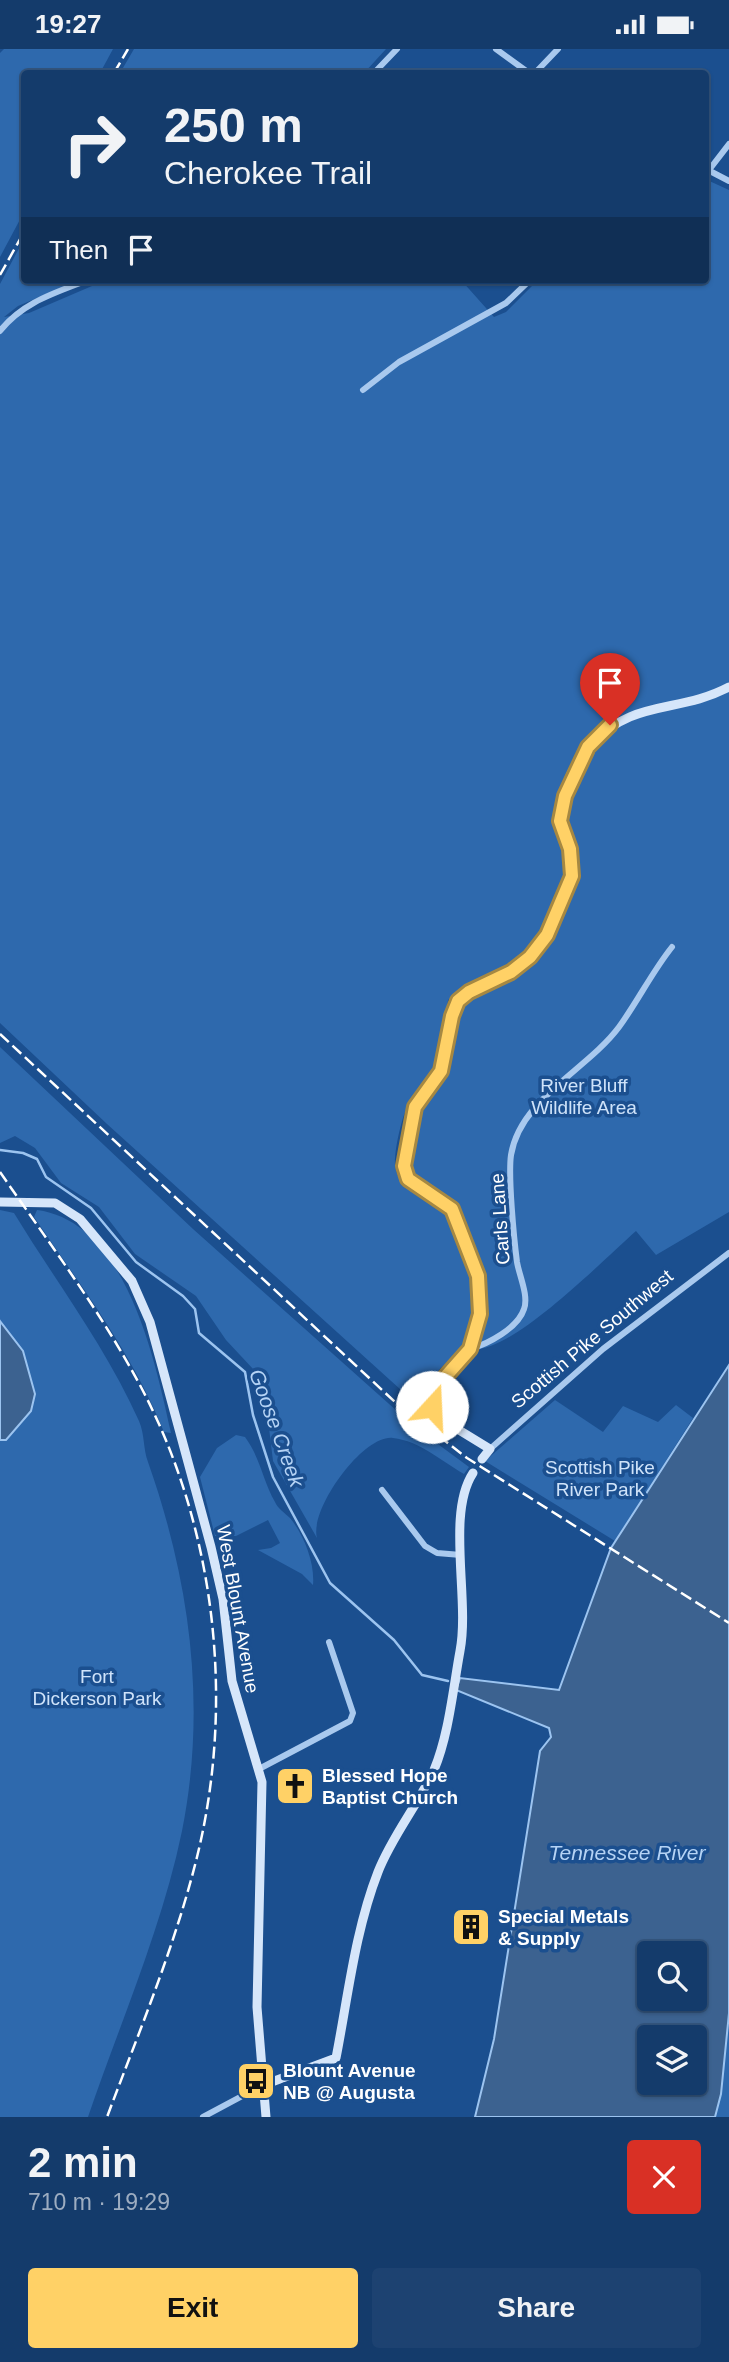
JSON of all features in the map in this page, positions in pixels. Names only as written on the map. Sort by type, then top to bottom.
[{"type":"street","points":[[377,70],[397,49]]},
{"type":"street","points":[[496,49],[525,70]]},
{"type":"street","points":[[538,70],[558,49]]},
{"type":"street","points":[[709,168],[729,143]]},
{"type":"street","points":[[709,171],[729,181]]},
{"type":"street","points":[[0,331],[17,313],[34,302],[78,284]]},
{"type":"street","points":[[363,390],[399,362],[506,303],[526,284]]},
{"type":"street","points":[[490,1449],[441,1419],[430,1402],[436,1385],[470,1349],[480,1314],[478,1276],[452,1209],[408,1179],[403,1158],[415,1107],[441,1071],[452,1016],[458,1001],[469,992],[511,972],[530,957],[547,935],[572,876],[570,849],[560,821],[560,811],[571,777],[588,747],[610,725],[626,716],[714,695],[729,687]]},
{"type":"street","name":"Carls Lane","points":[[470,1349],[481,1346],[510,1327],[521,1316],[526,1305],[517,1261],[511,1156],[519,1133],[544,1095],[603,1047],[672,947]]},
{"type":"street","name":"West Blount Avenue","points":[[0,1202],[55,1203],[80,1219],[118,1262],[143,1302],[211,1547],[223,1599],[235,1695],[259,1769],[263,1796],[257,2007],[265,2117]]},
{"type":"street","name":"Scottish Pike Southwest","points":[[482,1459],[603,1349],[729,1253]]},
{"type":"street","points":[[203,2117],[261,2086],[335,2059],[366,1908],[378,1870],[438,1758],[461,1646],[464,1617],[461,1555],[463,1496],[473,1473]]},
{"type":"street","points":[[382,1490],[425,1546],[437,1553],[461,1555]]},
{"type":"street","points":[[259,1769],[350,1721],[353,1713],[329,1642]]},
{"type":"green space","points":[[4,49],[113,49],[102,70],[21,70],[21,218],[0,257],[0,53]]},
{"type":"green space","points":[[134,49],[386,49],[367,70],[122,70]]},
{"type":"green space","name":"River Bluff Wildlife Area","points":[[709,181],[729,190],[729,1212],[656,1255],[636,1231],[537,1318],[516,1333],[478,1349],[476,1345],[485,1322],[480,1314],[478,1286],[452,1209],[408,1179],[404,1166],[415,1107],[441,1071],[458,1001],[529,957],[551,922],[546,923],[537,938],[515,959],[448,1000],[444,1040],[435,1069],[414,1095],[402,1120],[395,1158],[397,1175],[402,1183],[441,1207],[452,1222],[462,1248],[474,1307],[470,1330],[458,1350],[435,1374],[423,1395],[411,1399],[107,1124],[0,1023],[0,284],[21,245],[21,284],[70,284],[18,306],[4,317],[29,313],[97,284],[465,284],[494,317],[506,312],[534,284],[709,284]]},
{"type":"green space","points":[[0,1047],[193,1229],[416,1428],[469,1467],[464,1474],[412,1443],[393,1438],[381,1440],[367,1448],[341,1476],[321,1510],[317,1538],[273,1461],[265,1395],[254,1370],[226,1340],[196,1296],[135,1254],[99,1207],[61,1183],[35,1148],[15,1136],[0,1143]]},
{"type":"green space","name":"Fort Dickerson Park","points":[[0,1210],[14,1213],[96,1341],[139,1421],[146,1457],[175,1552],[190,1644],[193,1737],[182,1831],[152,1939],[88,2117],[0,2117]]},
{"type":"green space","points":[[37,1210],[68,1220],[94,1240],[115,1267],[132,1299],[145,1334],[171,1433],[164,1432],[122,1348],[34,1217]]},
{"type":"green space","name":"Scottish Pike River Park","points":[[555,1400],[603,1432],[623,1406],[658,1422],[676,1405],[693,1418],[615,1541],[485,1461]]},
{"type":"green space","points":[[236,1435],[245,1437],[276,1504],[300,1533],[308,1550],[313,1585],[302,1574],[258,1550],[280,1543],[268,1520],[236,1536],[215,1536],[200,1477],[217,1448]]},
{"type":"green space","points":[[729,2013],[729,2117],[715,2117],[721,2094]]},
{"type":"water","points":[[0,1321],[23,1351],[35,1394],[31,1411],[6,1440],[0,1440]]},
{"type":"water","name":"Tennessee River","points":[[729,1365],[729,2013],[721,2094],[715,2117],[475,2117],[494,2039],[540,1751],[551,1737],[549,1728],[456,1690],[460,1678],[559,1690],[611,1548]]},
{"type":"waterway","name":"Goose Creek","points":[[0,1150],[23,1153],[37,1159],[46,1177],[91,1208],[136,1262],[183,1296],[195,1309],[199,1333],[245,1372],[253,1415],[273,1477],[330,1583],[394,1640],[422,1675],[448,1681]]},
{"type":"railway","points":[[116,70],[128,49]]},
{"type":"railway","points":[[0,275],[21,237]]},
{"type":"railway","points":[[0,1034],[395,1402],[467,1458],[729,1623]]},
{"type":"railway","points":[[0,1172],[92,1306],[142,1389],[167,1443],[187,1500],[202,1558],[211,1618],[216,1678],[215,1739],[209,1798],[197,1857],[167,1956],[107,2117]]},
{"type":"place","name":"Blessed Hope Baptist Church","points":[[295,1786]]},
{"type":"place","name":"Special Metals & Supply","points":[[471,1927]]},
{"type":"place","name":"Blount Avenue NB @ Augusta","points":[[256,2081]]},
{"type":"route","points":[[432,1407],[431,1393],[470,1349],[475,1336],[480,1314],[478,1276],[452,1209],[408,1179],[403,1158],[415,1107],[441,1071],[452,1016],[458,1001],[469,992],[511,972],[530,957],[547,935],[572,876],[570,849],[560,821],[560,811],[571,777],[588,747],[610,725]]}]
